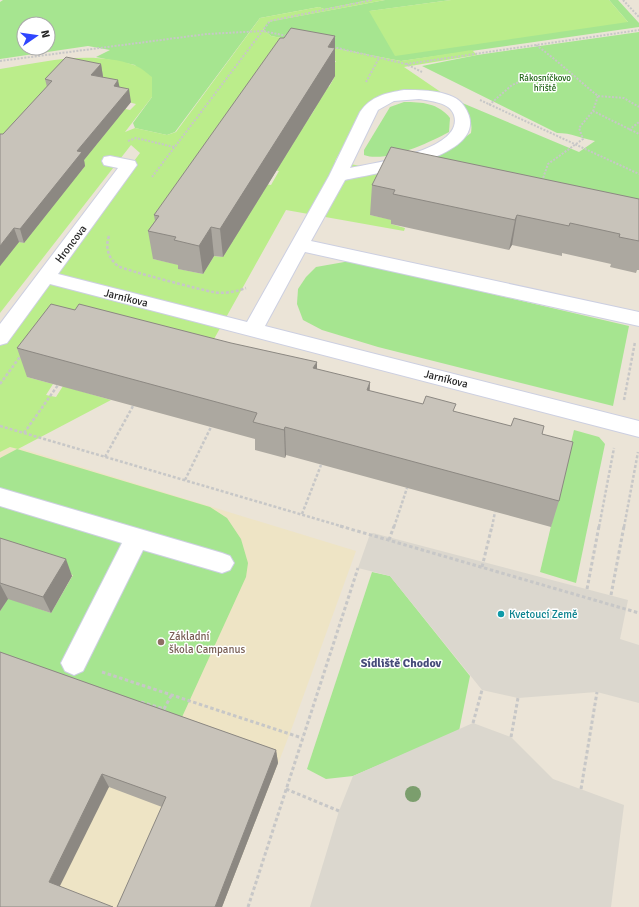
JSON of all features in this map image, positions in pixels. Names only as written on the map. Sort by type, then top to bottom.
[{"type":"street","points":[[253,329],[338,176],[368,112],[381,100],[405,95],[421,94],[436,96],[451,103],[458,109],[463,117],[460,133],[453,141],[442,147],[408,159],[338,176]]},
{"type":"street","name":"Hroncova","points":[[0,338],[129,166],[110,161]]},
{"type":"street","points":[[301,245],[639,319]]},
{"type":"street","name":"Jarníkova","points":[[46,277],[639,429]]},
{"type":"street","points":[[0,497],[222,563]]},
{"type":"street","points":[[74,663],[137,538]]},
{"type":"path","points":[[148,183],[270,22],[372,0]]},
{"type":"path","points":[[623,0],[639,17]]},
{"type":"path","points":[[406,64],[639,30]]},
{"type":"path","points":[[0,62],[207,34],[263,31]]},
{"type":"path","points":[[536,45],[559,62],[570,75],[598,96],[624,98],[639,107]]},
{"type":"path","points":[[365,86],[379,58]]},
{"type":"path","points":[[489,104],[512,85],[524,80]]},
{"type":"path","points":[[541,185],[548,164],[583,139],[579,128],[593,111],[598,96]]},
{"type":"path","points":[[593,111],[639,134]]},
{"type":"path","points":[[629,130],[639,122]]},
{"type":"path","points":[[112,232],[108,238],[106,249],[110,258],[119,267],[213,292],[235,292],[247,288]]},
{"type":"path","points":[[587,588],[636,339]]},
{"type":"path","points":[[0,384],[24,352]]},
{"type":"path","points":[[24,433],[58,385]]},
{"type":"path","points":[[105,457],[133,406]]},
{"type":"path","points":[[0,426],[639,613]]},
{"type":"path","points":[[185,480],[211,427]]},
{"type":"path","points":[[611,595],[639,445]]},
{"type":"path","points":[[302,514],[322,465]]},
{"type":"path","points":[[389,540],[407,488]]},
{"type":"path","points":[[482,567],[495,512]]},
{"type":"path","points":[[248,907],[358,568]]},
{"type":"path","points":[[74,663],[302,738]]},
{"type":"path","points":[[473,723],[482,690]]},
{"type":"path","points":[[581,789],[597,692]]},
{"type":"path","points":[[134,700],[164,709],[172,694]]},
{"type":"path","points":[[510,737],[518,698]]},
{"type":"path","points":[[286,788],[339,811]]},
{"type":"shaded area","name":"Základní škola Campanus","points":[[0,442],[356,551],[290,733],[222,907],[0,907]]},
{"type":"shaded area","points":[[373,533],[628,600],[620,639],[639,645],[639,703],[597,692],[518,698],[482,690],[390,576],[358,568],[370,534]]},
{"type":"shaded area","points":[[473,723],[511,737],[553,779],[624,805],[611,907],[310,907],[339,811],[353,776]]},
{"type":"green space","points":[[3,0],[370,0],[324,9],[319,7],[260,18],[175,132],[167,135],[135,128],[133,123],[152,97],[135,65],[96,57],[110,50],[88,46],[56,51],[56,16],[16,16],[16,56],[20,56],[0,59],[0,2]]},
{"type":"green space","points":[[370,0],[385,0],[268,22],[263,29],[271,36],[401,61],[472,50],[477,55],[404,67],[448,97],[415,90],[385,95],[364,110],[335,161],[376,169],[412,163],[484,178],[472,187],[469,194],[433,186],[436,179],[428,177],[425,184],[389,177],[370,215],[393,220],[391,224],[405,228],[404,231],[286,210],[214,339],[79,305],[27,377],[53,384],[46,395],[56,397],[63,386],[111,400],[18,449],[10,447],[0,452],[0,342],[140,153],[131,145],[0,313],[0,237],[24,243],[42,219],[19,214],[13,222],[0,219],[0,179],[12,181],[23,168],[51,175],[46,181],[68,186],[85,166],[35,154],[52,136],[56,137],[53,141],[63,143],[67,139],[96,145],[111,126],[68,117],[83,100],[130,110],[136,104],[116,99],[120,94],[94,88],[103,77],[69,71],[49,92],[56,94],[40,111],[46,112],[29,131],[23,130],[7,148],[0,147],[0,69],[50,61],[84,58],[101,58],[134,65],[152,77],[152,97],[125,132],[135,128],[167,135],[176,132],[260,18],[319,7],[324,9]],"holes":[[[291,56],[336,61],[328,74],[335,76],[329,87],[322,86],[308,107],[315,109],[307,121],[300,120],[285,143],[292,145],[284,157],[277,156],[269,169],[279,171],[271,185],[260,183],[252,197],[259,198],[250,213],[242,211],[225,239],[232,242],[222,257],[214,256],[203,274],[179,269],[180,265],[153,259],[163,244],[159,243],[208,172],[202,170],[211,157],[217,158],[281,65],[285,66]]]},
{"type":"green space","points":[[385,0],[451,0],[370,11],[628,22],[609,0],[618,0],[639,23],[639,27],[401,61],[271,36],[263,29],[267,22]]},
{"type":"green space","points":[[451,0],[609,0],[628,22],[395,56],[369,11]]},
{"type":"green space","name":"Rákosníčkovo hřiště","points":[[639,32],[639,201],[429,157],[446,151],[471,133],[471,121],[469,116],[462,108],[448,97],[579,152],[595,141],[557,133],[422,66],[477,55]]},
{"type":"green space","points":[[404,102],[429,104],[440,109],[450,118],[449,132],[407,151],[373,157],[364,155],[364,150],[390,107]]},
{"type":"green space","points":[[350,261],[629,326],[613,406],[378,347],[322,330],[303,320],[297,304],[298,289],[306,277],[316,267]]},
{"type":"green space","points":[[574,430],[599,437],[605,444],[576,583],[540,572]]},
{"type":"green space","points":[[17,449],[210,507],[227,518],[241,539],[248,563],[246,577],[177,728],[0,694],[0,611],[8,598],[51,613],[73,575],[0,553],[0,458]]},
{"type":"green space","points":[[372,572],[390,576],[470,676],[459,731],[353,776],[326,779],[307,769]]},
{"type":"building","points":[[291,28],[335,36],[328,47],[335,48],[220,229],[211,227],[199,246],[174,240],[176,237],[148,231],[159,216],[154,215],[280,38],[284,38]]},
{"type":"building","points":[[66,57],[101,64],[91,75],[118,80],[114,86],[129,89],[77,151],[82,152],[20,229],[14,228],[0,246],[0,134],[3,134],[52,81],[45,79]]},
{"type":"building","points":[[391,147],[639,199],[639,241],[619,237],[620,234],[570,223],[569,226],[517,215],[515,220],[393,194],[395,190],[372,185]]},
{"type":"building","points":[[51,304],[75,310],[79,304],[231,343],[317,362],[313,368],[370,382],[367,390],[423,404],[426,396],[456,404],[453,411],[511,426],[514,418],[544,426],[542,434],[573,442],[559,501],[285,427],[284,430],[253,422],[257,413],[17,348]]},
{"type":"building","points":[[0,538],[66,559],[43,597],[0,583]]},
{"type":"building","points":[[0,652],[276,750],[215,907],[117,907],[166,797],[102,774],[49,882],[113,907],[0,907]]},
{"type":"place","name":"Kvetoucí Země","points":[[501,614]]},
{"type":"place","name":"Základní škola Campanus","points":[[161,642]]},
{"type":"district","name":"Sídliště Chodov","points":[[401,663]]}]
